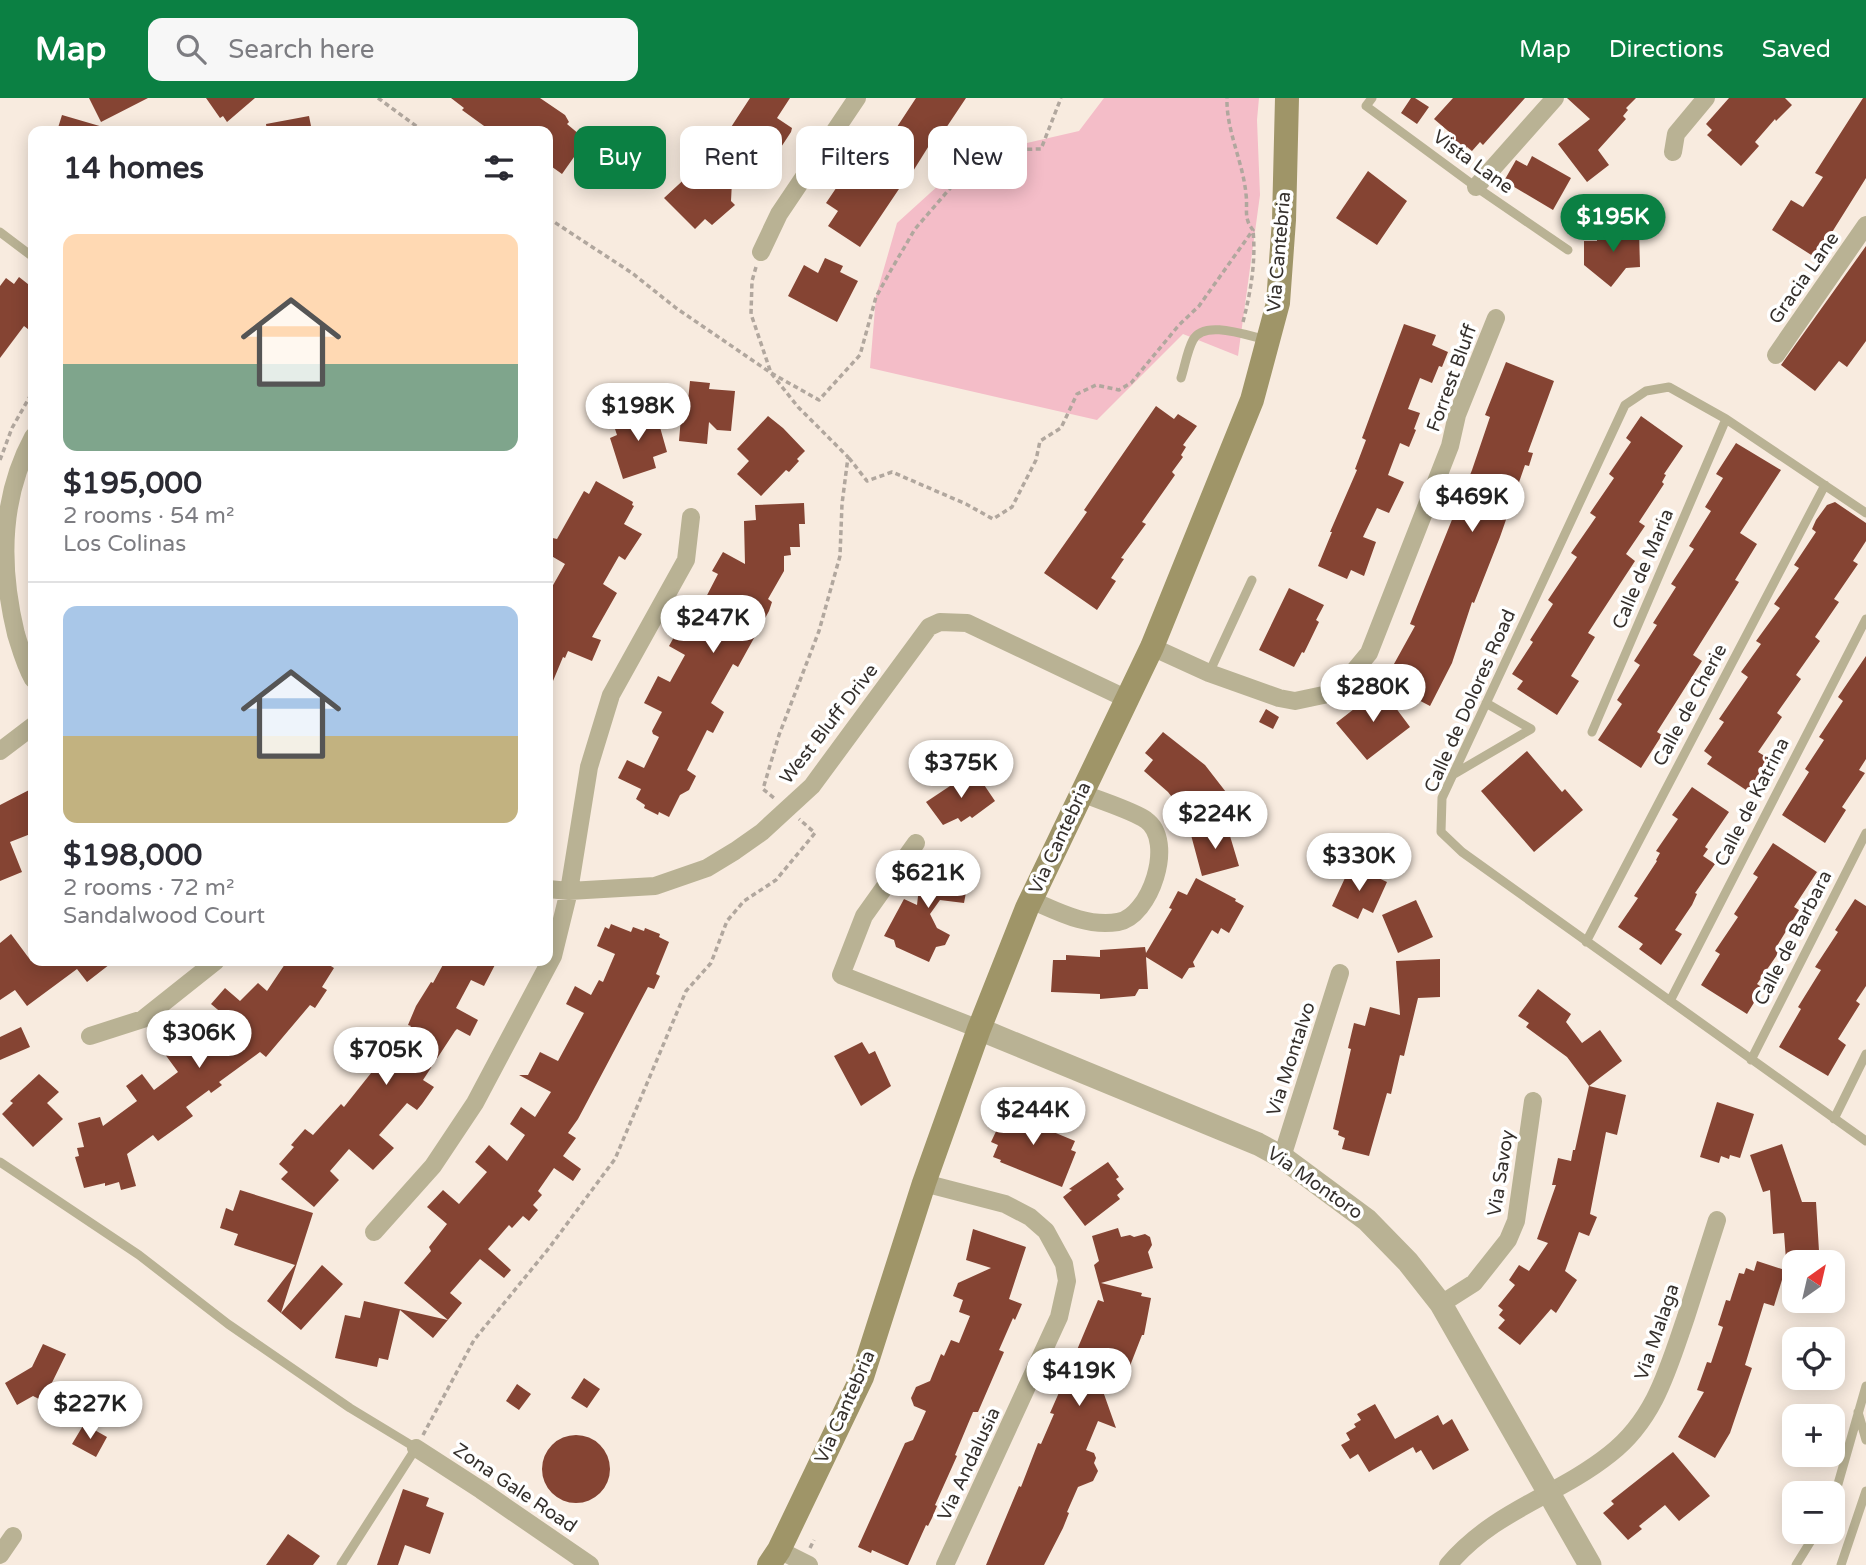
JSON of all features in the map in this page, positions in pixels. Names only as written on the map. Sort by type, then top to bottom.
[{"type":"main road","name":"Via Cantebria","points":[[774,1558],[862,1377],[924,1184],[979,1028],[1031,900],[1152,647],[1252,400],[1278,303],[1284,220],[1287,98]]},
{"type":"street","points":[[761,252],[779,214],[857,98]]},
{"type":"street","points":[[1476,187],[1555,98]]},
{"type":"street","points":[[1673,152],[1676,134],[1706,98]]},
{"type":"street","name":"Gracia Lane","points":[[1776,355],[1866,225]]},
{"type":"street","name":"Forrest Bluff","points":[[1152,647],[1209,673],[1279,698],[1295,701],[1328,694],[1346,682],[1370,653],[1450,446],[1457,415],[1496,318]]},
{"type":"street","points":[[28,446],[21,459],[2,538],[8,605],[28,670]]},
{"type":"street","points":[[553,956],[569,891],[589,767],[611,695],[686,560],[691,517]]},
{"type":"street","name":"West Bluff Drive","points":[[553,889],[569,891],[655,886],[707,868],[762,832],[812,786],[929,627],[940,622],[967,623],[1127,699]]},
{"type":"street","points":[[0,751],[28,730]]},
{"type":"street","points":[[1031,900],[1088,923],[1119,922],[1132,917],[1147,895],[1160,865],[1160,841],[1148,821],[1082,793]]},
{"type":"street","name":"Via Montoro","points":[[916,843],[864,915],[841,975],[979,1028],[1258,1144],[1282,1157],[1367,1220],[1408,1262],[1441,1304],[1590,1565]]},
{"type":"street","points":[[90,1037],[143,1019],[210,966]]},
{"type":"street","points":[[374,1232],[432,1166],[475,1102],[548,966]]},
{"type":"street","name":"Via Montalvo","points":[[1282,1157],[1340,973]]},
{"type":"street","name":"Via Savoy","points":[[1441,1304],[1474,1283],[1507,1240],[1516,1221],[1533,1101]]},
{"type":"street","name":"Via Andalusia","points":[[924,1184],[1005,1204],[1030,1217],[1046,1231],[1064,1264],[1067,1281],[1059,1317],[946,1565]]},
{"type":"street","name":"Via Malaga","points":[[1448,1565],[1485,1528],[1609,1456],[1633,1434],[1664,1382],[1717,1220]]},
{"type":"street","name":"Zona Gale Road","points":[[416,1448],[590,1565]]},
{"type":"street","points":[[0,1555],[13,1536]]},
{"type":"street","points":[[774,1558],[809,1565]]},
{"type":"lane","name":"Vista Lane","points":[[1372,98],[1366,106],[1476,187],[1568,250]]},
{"type":"lane","points":[[0,232],[28,253]]},
{"type":"lane","points":[[1181,378],[1194,339],[1200,332],[1213,329],[1268,341]]},
{"type":"lane","name":"Calle de Dolores Road","points":[[1726,419],[1669,387],[1646,391],[1625,405],[1442,798],[1441,832],[1462,852],[1866,1142]]},
{"type":"lane","points":[[1726,419],[1866,513]]},
{"type":"lane","name":"Calle de Maria","points":[[1592,732],[1726,419]]},
{"type":"lane","name":"Calle de Cherie","points":[[1586,942],[1825,485]]},
{"type":"lane","points":[[1209,673],[1252,580]]},
{"type":"lane","name":"Calle de Katrina","points":[[1670,1001],[1866,619]]},
{"type":"lane","points":[[1453,775],[1531,729],[1486,703]]},
{"type":"lane","name":"Calle de Barbara","points":[[1751,1060],[1866,833]]},
{"type":"lane","points":[[1834,1119],[1866,1054]]},
{"type":"lane","points":[[0,1162],[139,1255],[228,1324],[349,1408],[416,1448],[341,1565]]},
{"type":"lane","points":[[1839,1481],[1866,1386]]},
{"type":"lane","points":[[1858,1411],[1866,1440]]},
{"type":"lane","points":[[1841,1565],[1866,1492]]},
{"type":"lane","points":[[1796,1565],[1809,1544]]},
{"type":"path","points":[[378,98],[416,126]]},
{"type":"path","points":[[553,221],[632,273],[676,309],[771,373],[819,400],[860,355],[876,297],[915,229],[965,171],[996,150],[1041,149],[1061,98]]},
{"type":"path","points":[[1227,98],[1226,110],[1240,157],[1246,193],[1245,218],[1253,230],[1255,249],[1251,292],[1241,335]]},
{"type":"path","points":[[761,252],[752,281],[751,314],[771,373],[797,407],[848,457],[867,481],[892,472],[993,519],[1013,507],[1036,460],[1040,441],[1061,428],[1076,394],[1096,385],[1119,390],[1131,383],[1179,325],[1199,306],[1253,230]]},
{"type":"path","points":[[0,460],[12,428],[28,400]]},
{"type":"path","points":[[416,1448],[474,1340],[549,1248],[615,1159],[686,991],[711,963],[727,921],[744,901],[776,880],[815,833],[763,789],[779,735],[819,631],[840,555],[842,504],[848,457]]},
{"type":"shaded area","points":[[1104,98],[1259,98],[1257,120],[1260,195],[1238,356],[1183,334],[1097,420],[870,368],[876,296],[897,223],[934,189],[1027,189],[1027,143],[1079,131]]},
{"type":"building","points":[[89,98],[148,98],[101,122]]},
{"type":"building","points":[[206,98],[255,98],[227,122],[223,116],[220,118]]},
{"type":"building","points":[[451,98],[540,98],[565,115],[569,122],[567,124],[574,130],[574,157],[562,174],[553,168],[553,126],[484,126],[462,110],[464,108]]},
{"type":"building","points":[[750,98],[790,98],[777,118],[792,128],[782,146],[782,126],[732,126]]},
{"type":"building","points":[[916,98],[966,98],[947,126],[928,126],[928,147],[914,170],[914,126],[898,126]]},
{"type":"building","points":[[1411,98],[1429,107],[1417,124],[1401,113]]},
{"type":"building","points":[[1453,98],[1525,98],[1483,145],[1480,142],[1472,151],[1467,147],[1465,150],[1451,138],[1454,136],[1434,119]]},
{"type":"building","points":[[1567,98],[1636,98],[1626,108],[1628,110],[1623,116],[1626,119],[1598,150],[1609,165],[1587,182],[1558,144],[1590,119]]},
{"type":"building","points":[[1729,98],[1785,98],[1792,105],[1776,121],[1775,119],[1755,142],[1759,146],[1741,166],[1707,135],[1712,130],[1706,124]]},
{"type":"building","points":[[1863,98],[1866,98],[1866,178],[1829,237],[1830,240],[1816,258],[1772,230],[1791,200],[1803,207],[1823,177],[1815,173]]},
{"type":"building","points":[[62,115],[100,126],[59,126]]},
{"type":"building","points":[[309,116],[311,126],[266,126]]},
{"type":"building","points":[[1532,156],[1571,178],[1553,210],[1504,181],[1516,160],[1527,166]]},
{"type":"building","points":[[1368,171],[1407,201],[1377,245],[1336,218]]},
{"type":"building","points":[[680,183],[680,189],[732,189],[731,201],[735,205],[712,225],[705,219],[695,229],[664,198]]},
{"type":"building","points":[[835,189],[899,189],[860,247],[828,226],[838,211],[826,203]]},
{"type":"building","points":[[1639,230],[1640,267],[1626,268],[1611,287],[1584,265],[1584,241],[1597,241],[1597,231]]},
{"type":"building","points":[[1866,246],[1866,341],[1847,367],[1839,361],[1815,391],[1781,365]]},
{"type":"building","points":[[825,258],[843,266],[840,272],[858,281],[837,322],[788,296],[804,265],[818,273]]},
{"type":"building","points":[[19,277],[28,284],[28,329],[24,326],[0,358],[0,286],[6,278],[14,284]]},
{"type":"building","points":[[1404,324],[1436,335],[1432,345],[1448,352],[1432,383],[1420,378],[1408,409],[1420,413],[1414,429],[1416,430],[1409,447],[1400,443],[1388,475],[1404,482],[1389,513],[1377,508],[1363,537],[1376,542],[1364,576],[1351,570],[1347,579],[1318,566],[1357,470],[1355,469],[1366,440],[1362,438]]},
{"type":"building","points":[[1506,362],[1554,381],[1528,452],[1533,453],[1529,466],[1525,465],[1500,537],[1474,603],[1472,602],[1452,663],[1430,706],[1384,682],[1415,626],[1410,624],[1472,470],[1490,417],[1485,415]]},
{"type":"building","points":[[690,381],[710,383],[709,389],[735,391],[731,431],[717,430],[709,422],[707,444],[679,441],[684,400],[688,401]]},
{"type":"building","points":[[654,406],[667,452],[653,457],[656,468],[623,479],[610,438],[617,435],[614,426],[635,418],[634,413]]},
{"type":"building","points":[[1156,406],[1174,419],[1178,414],[1197,426],[1183,445],[1186,447],[1181,455],[1183,457],[1172,472],[1175,475],[1142,522],[1146,524],[1121,558],[1124,559],[1111,578],[1116,581],[1097,610],[1044,573]]},
{"type":"building","points":[[768,416],[805,451],[789,472],[786,470],[761,496],[737,474],[749,461],[737,449]]},
{"type":"building","points":[[1641,416],[1683,446],[1664,474],[1664,484],[1639,522],[1645,526],[1626,554],[1635,561],[1588,633],[1595,637],[1571,676],[1579,681],[1557,715],[1517,689],[1523,681],[1512,674],[1553,604],[1548,600],[1577,557],[1571,553],[1596,517],[1590,513],[1614,478],[1609,474],[1631,442],[1626,438]]},
{"type":"building","points":[[1736,443],[1781,470],[1740,533],[1757,544],[1735,580],[1739,582],[1693,655],[1702,661],[1657,732],[1662,735],[1641,768],[1598,740],[1622,704],[1617,700],[1640,665],[1634,661],[1657,625],[1653,623],[1676,587],[1671,584],[1694,549],[1689,546],[1711,511],[1705,507],[1723,478],[1716,474]]},
{"type":"building","points":[[596,481],[633,502],[634,506],[624,524],[642,534],[625,560],[619,556],[603,584],[617,593],[592,637],[601,640],[592,661],[568,651],[553,681],[553,585],[565,564],[553,557],[553,538],[557,539],[584,491],[589,494]]},
{"type":"building","points":[[1835,502],[1866,523],[1866,541],[1853,561],[1858,564],[1834,599],[1839,602],[1815,637],[1820,641],[1796,675],[1801,679],[1777,713],[1782,717],[1758,752],[1768,758],[1752,790],[1746,790],[1707,764],[1712,757],[1704,751],[1724,722],[1719,719],[1748,677],[1741,672],[1761,644],[1756,641],[1780,608],[1774,604],[1799,568],[1794,565],[1816,532],[1812,529],[1816,520],[1827,505]]},
{"type":"building","points":[[804,503],[805,524],[799,524],[800,547],[790,547],[791,555],[784,556],[784,571],[768,599],[772,602],[769,611],[738,667],[733,664],[711,703],[724,712],[713,733],[707,730],[687,770],[696,776],[689,790],[680,795],[669,817],[659,812],[658,815],[644,808],[645,805],[636,799],[641,789],[618,778],[627,760],[644,768],[659,737],[652,731],[662,712],[644,703],[658,676],[670,682],[685,655],[669,646],[679,628],[697,638],[714,609],[703,603],[718,574],[712,571],[723,552],[745,564],[744,521],[756,520],[755,505]]},
{"type":"building","points":[[1289,588],[1324,605],[1304,653],[1302,652],[1294,667],[1259,650]]},
{"type":"building","points":[[1866,656],[1866,759],[1859,770],[1865,773],[1842,807],[1846,810],[1825,843],[1782,815],[1809,772],[1805,769],[1824,740],[1819,737],[1843,701],[1838,697]]},
{"type":"building","points":[[1381,688],[1410,727],[1367,760],[1336,723]]},
{"type":"building","points":[[1266,709],[1279,717],[1273,729],[1259,722]]},
{"type":"building","points":[[1163,732],[1205,765],[1229,796],[1189,829],[1185,814],[1168,792],[1144,771],[1153,760],[1145,753]]},
{"type":"building","points":[[1527,751],[1562,792],[1565,789],[1583,810],[1534,852],[1481,791]]},
{"type":"building","points":[[974,770],[995,801],[972,818],[970,816],[961,822],[958,818],[943,825],[926,802]]},
{"type":"building","points":[[1692,787],[1729,812],[1705,847],[1708,849],[1703,856],[1715,864],[1675,930],[1682,934],[1661,965],[1639,949],[1643,944],[1618,927],[1638,898],[1634,896],[1657,861],[1660,853],[1656,851],[1678,819],[1672,815]]},
{"type":"building","points":[[28,791],[28,835],[10,842],[22,872],[0,881],[0,805]]},
{"type":"building","points":[[1227,826],[1239,866],[1202,876],[1191,835]]},
{"type":"building","points":[[1773,843],[1817,872],[1794,907],[1799,910],[1777,946],[1781,949],[1757,984],[1763,988],[1747,1014],[1701,985],[1720,954],[1715,951],[1738,917],[1734,914],[1758,877],[1753,874]]},
{"type":"building","points":[[930,860],[959,864],[959,870],[970,871],[964,903],[940,900],[930,914],[937,928],[950,935],[945,945],[936,947],[929,962],[896,947],[894,940],[884,936],[904,899],[917,905],[921,870],[929,871]]},
{"type":"building","points":[[1351,865],[1387,882],[1373,913],[1363,908],[1358,919],[1332,906]]},
{"type":"building","points":[[1196,878],[1244,906],[1229,933],[1221,928],[1218,934],[1212,930],[1193,962],[1195,967],[1189,968],[1182,979],[1146,957],[1148,989],[1139,989],[1135,996],[1100,999],[1100,994],[1051,992],[1053,960],[1066,960],[1066,955],[1100,957],[1100,950],[1145,947],[1146,953],[1172,909],[1169,908],[1178,891],[1187,895]]},
{"type":"building","points":[[1855,899],[1866,906],[1866,986],[1856,1001],[1860,1004],[1838,1039],[1846,1045],[1828,1076],[1779,1047],[1801,1009],[1798,1007],[1821,970],[1815,967]]},
{"type":"building","points":[[1416,900],[1433,937],[1398,953],[1382,915]]},
{"type":"building","points":[[611,924],[631,932],[633,927],[644,931],[645,928],[660,934],[659,937],[669,942],[656,974],[660,976],[654,989],[648,987],[568,1133],[576,1138],[563,1156],[581,1169],[573,1181],[554,1168],[538,1191],[542,1195],[533,1205],[538,1210],[529,1221],[523,1216],[512,1228],[509,1225],[488,1249],[511,1270],[504,1278],[480,1259],[450,1293],[462,1303],[448,1320],[404,1283],[431,1251],[429,1247],[447,1224],[427,1207],[443,1190],[459,1204],[487,1172],[475,1162],[489,1145],[507,1161],[525,1135],[510,1124],[521,1107],[535,1117],[551,1092],[519,1075],[528,1075],[540,1052],[558,1061],[584,1013],[566,1004],[575,986],[591,995],[599,980],[603,982],[615,954],[597,946],[605,927],[609,929]]},
{"type":"building","points":[[11,934],[28,957],[28,966],[108,966],[87,982],[77,969],[27,1006],[15,990],[0,1000],[0,943]]},
{"type":"building","points":[[1440,959],[1440,997],[1418,998],[1404,1056],[1400,1055],[1391,1094],[1387,1093],[1369,1156],[1342,1149],[1345,1138],[1333,1129],[1351,1049],[1348,1048],[1354,1023],[1365,1026],[1370,1007],[1400,1015],[1396,961]]},
{"type":"building","points":[[284,966],[334,968],[322,987],[327,990],[315,1008],[310,1005],[266,1057],[260,1052],[219,1082],[222,1085],[211,1093],[209,1090],[186,1107],[193,1116],[158,1141],[153,1135],[127,1154],[136,1186],[121,1190],[119,1182],[84,1188],[75,1157],[79,1156],[77,1148],[84,1147],[78,1123],[100,1117],[103,1126],[137,1101],[126,1086],[142,1074],[154,1090],[178,1072],[159,1046],[183,1028],[195,1044],[230,1020],[211,1004],[225,988],[240,1001],[258,983],[267,991]]},
{"type":"building","points":[[442,966],[494,966],[484,986],[471,980],[456,1008],[478,1020],[470,1036],[457,1029],[455,1031],[423,1080],[434,1087],[422,1104],[417,1110],[407,1103],[379,1135],[394,1148],[373,1170],[349,1149],[330,1171],[339,1180],[314,1207],[281,1179],[288,1172],[279,1164],[305,1129],[313,1135],[341,1104],[344,1107],[383,1058],[387,1061],[411,1026],[408,1025],[416,1006],[431,982],[433,983]]},
{"type":"building","points":[[1538,989],[1571,1014],[1566,1022],[1582,1043],[1600,1030],[1622,1061],[1589,1086],[1567,1057],[1526,1027],[1529,1023],[1518,1016]]},
{"type":"building","points":[[21,1027],[30,1047],[0,1060],[0,1037]]},
{"type":"building","points":[[862,1042],[869,1054],[875,1051],[891,1086],[861,1106],[834,1056]]},
{"type":"building","points":[[39,1074],[59,1092],[47,1103],[63,1119],[33,1147],[2,1114],[13,1103],[10,1101]]},
{"type":"building","points":[[1589,1086],[1626,1095],[1617,1135],[1606,1132],[1590,1214],[1597,1217],[1589,1236],[1579,1232],[1565,1271],[1577,1280],[1556,1313],[1551,1309],[1520,1345],[1498,1328],[1505,1320],[1499,1315],[1503,1310],[1498,1306],[1515,1285],[1509,1280],[1519,1265],[1529,1271],[1548,1243],[1537,1239],[1556,1185],[1552,1185],[1558,1158],[1571,1161]]},
{"type":"building","points":[[1717,1102],[1754,1114],[1740,1158],[1730,1155],[1729,1159],[1721,1156],[1719,1163],[1700,1157]]},
{"type":"building","points":[[1008,1106],[1042,1118],[1039,1126],[1075,1141],[1071,1150],[1076,1152],[1062,1187],[993,1157],[998,1145],[991,1142]]},
{"type":"building","points":[[1782,1144],[1802,1202],[1816,1202],[1819,1250],[1785,1250],[1784,1233],[1773,1234],[1770,1190],[1763,1192],[1750,1155]]},
{"type":"building","points":[[1108,1162],[1124,1189],[1117,1195],[1120,1199],[1085,1226],[1063,1197],[1072,1190],[1069,1189]]},
{"type":"building","points":[[240,1190],[313,1213],[281,1313],[267,1301],[295,1265],[234,1245],[238,1234],[220,1228],[226,1208],[233,1211]]},
{"type":"building","points":[[1118,1228],[1121,1237],[1145,1234],[1150,1237],[1152,1245],[1148,1252],[1153,1268],[1101,1283],[1142,1293],[1141,1296],[1151,1298],[1144,1335],[1121,1389],[1099,1380],[1116,1428],[1098,1421],[1086,1450],[1094,1453],[1094,1463],[1098,1471],[1093,1481],[1078,1487],[1063,1528],[1044,1565],[986,1565],[1038,1443],[1041,1444],[1054,1414],[1050,1413],[1061,1388],[1067,1390],[1080,1360],[1074,1357],[1098,1300],[1104,1302],[1094,1265],[1099,1261],[1092,1236]]},
{"type":"building","points":[[973,1229],[1026,1247],[1009,1299],[1022,1304],[999,1350],[1004,1352],[978,1412],[973,1412],[932,1518],[906,1565],[872,1550],[871,1553],[858,1547],[905,1443],[913,1440],[926,1411],[914,1406],[911,1398],[916,1387],[930,1381],[941,1354],[944,1356],[951,1340],[959,1343],[970,1316],[959,1312],[963,1300],[953,1296],[958,1283],[991,1268],[966,1260]]},
{"type":"building","points":[[1757,1261],[1782,1269],[1782,1280],[1774,1306],[1764,1303],[1745,1365],[1752,1368],[1730,1433],[1715,1458],[1678,1437],[1704,1392],[1697,1390],[1707,1362],[1711,1363],[1723,1327],[1718,1325],[1726,1300],[1730,1301],[1739,1273],[1744,1274],[1746,1268],[1754,1271]]},
{"type":"building","points":[[322,1265],[343,1284],[301,1330],[281,1313]]},
{"type":"building","points":[[364,1301],[448,1320],[433,1338],[400,1310],[388,1360],[379,1358],[377,1367],[335,1358],[345,1315],[360,1318]]},
{"type":"building","points":[[43,1344],[66,1354],[43,1401],[33,1396],[17,1405],[5,1383],[32,1367]]},
{"type":"building","points":[[584,1378],[600,1389],[587,1408],[571,1398]]},
{"type":"building","points":[[517,1384],[531,1394],[519,1410],[506,1401]]},
{"type":"building","points":[[1375,1404],[1395,1439],[1438,1415],[1443,1425],[1452,1419],[1469,1450],[1433,1470],[1421,1450],[1416,1453],[1413,1447],[1369,1472],[1358,1454],[1350,1459],[1341,1445],[1350,1440],[1346,1433],[1361,1420],[1357,1414]]},
{"type":"building","points":[[84,1424],[107,1437],[96,1457],[72,1444]]},
{"type":"building","points":[[576,1435],[589,1438],[600,1445],[607,1456],[610,1469],[607,1482],[600,1493],[589,1500],[576,1503],[563,1500],[552,1493],[545,1482],[542,1469],[545,1456],[552,1445],[563,1438]]},
{"type":"building","points":[[1673,1452],[1710,1496],[1679,1521],[1665,1505],[1639,1526],[1642,1529],[1628,1540],[1603,1513],[1614,1504],[1611,1501]]},
{"type":"building","points":[[403,1489],[429,1498],[426,1506],[444,1513],[430,1554],[405,1545],[398,1565],[377,1565]]},
{"type":"building","points":[[288,1534],[320,1556],[313,1565],[266,1565]]}]
